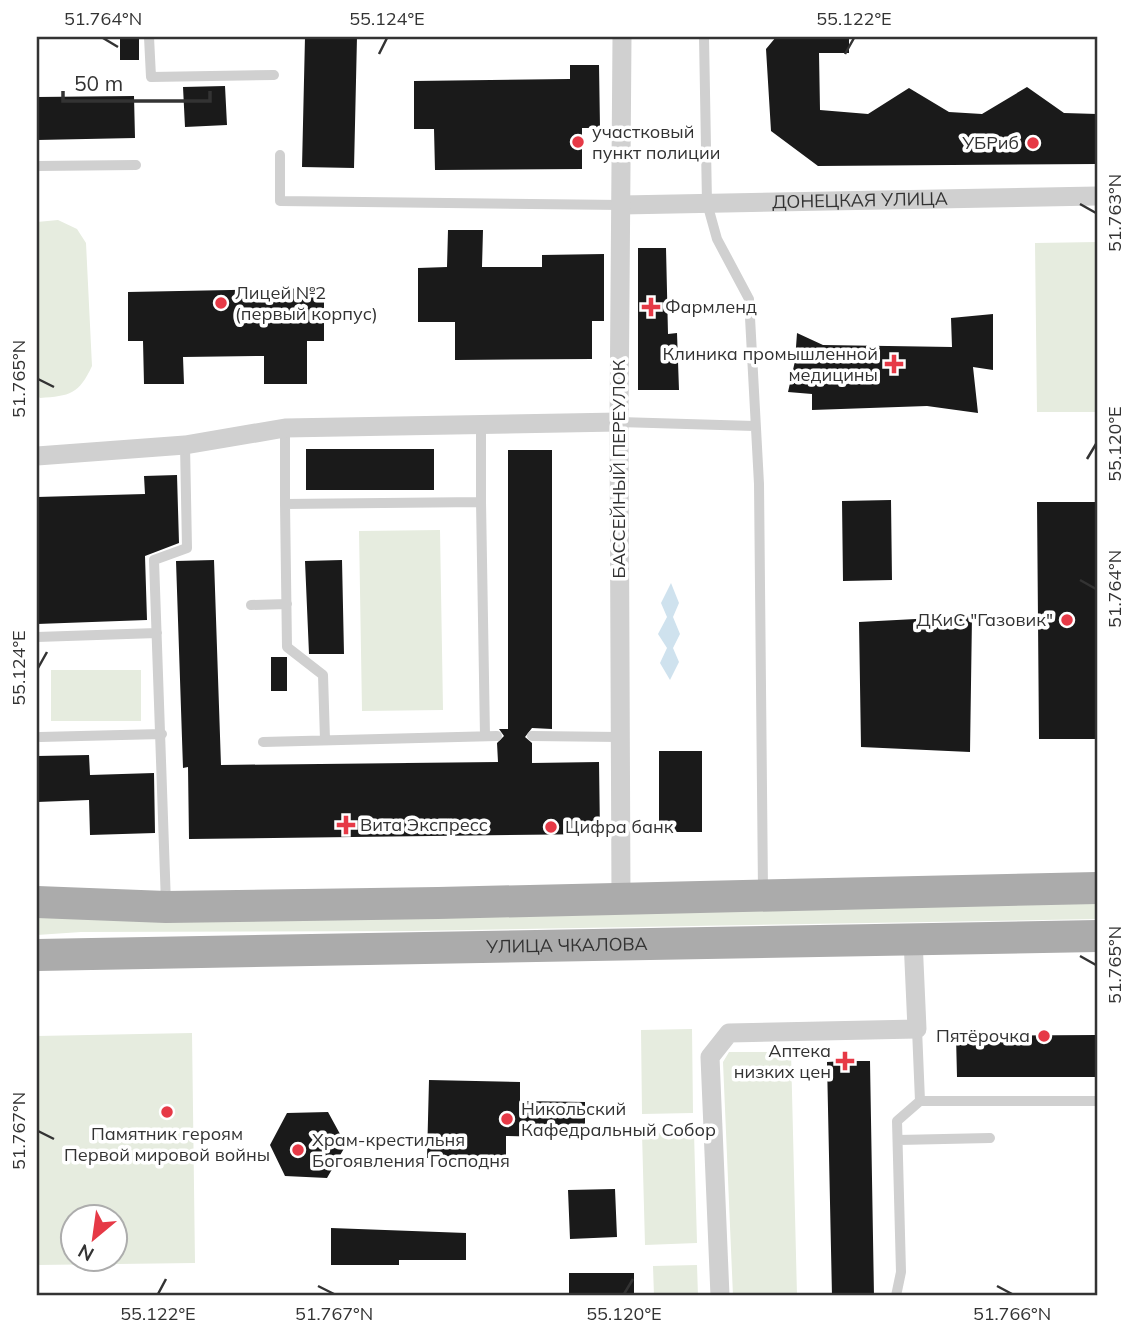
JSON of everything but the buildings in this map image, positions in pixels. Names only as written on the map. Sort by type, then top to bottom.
[{"type":"main road","points":[[37,902],[166,907],[621,900],[1097,888]]},
{"type":"main road","name":"УЛИЦА ЧКАЛОВА","points":[[37,955],[1097,936]]},
{"type":"street","name":"БАССЕЙНЫЙ ПЕРЕУЛОК","points":[[621,900],[618,737],[622,37]]},
{"type":"street","name":"ДОНЕЦКАЯ УЛИЦА","points":[[622,205],[1097,196]]},
{"type":"street","points":[[37,456],[185,445],[285,428],[619,422]]},
{"type":"street","points":[[720,1296],[710,1057],[729,1033],[917,1029],[913,939]]},
{"type":"lane","points":[[149,37],[151,77],[274,75]]},
{"type":"lane","points":[[704,37],[707,203],[717,239],[749,299],[759,484],[763,897]]},
{"type":"lane","points":[[279,155],[280,201],[622,205]]},
{"type":"lane","points":[[37,166],[136,165]]},
{"type":"lane","points":[[619,422],[754,426]]},
{"type":"lane","points":[[481,424],[485,736]]},
{"type":"lane","points":[[285,428],[287,647],[323,675],[325,740]]},
{"type":"lane","points":[[166,907],[154,560],[187,548],[185,445]]},
{"type":"lane","points":[[285,504],[481,502]]},
{"type":"lane","points":[[251,606],[286,604]]},
{"type":"lane","points":[[37,637],[157,633]]},
{"type":"lane","points":[[40,737],[162,734]]},
{"type":"lane","points":[[263,741],[497,736]]},
{"type":"lane","points":[[532,736],[618,737]]},
{"type":"lane","points":[[917,1029],[920,1101]]},
{"type":"lane","points":[[896,1296],[901,1272],[897,1121],[920,1101],[1097,1101]]},
{"type":"lane","points":[[898,1140],[990,1138]]},
{"type":"shaded area","points":[[58,220],[77,229],[86,243],[92,366],[83,383],[72,392],[40,398],[37,395],[37,222]]},
{"type":"shaded area","points":[[1097,242],[1097,412],[1037,412],[1035,243]]},
{"type":"shaded area","points":[[440,530],[443,710],[362,711],[359,531]]},
{"type":"shaded area","points":[[51,670],[141,670],[141,721],[51,721]]},
{"type":"shaded area","points":[[1097,902],[1097,919],[412,931],[81,932],[37,935],[37,914]]},
{"type":"shaded area","points":[[692,1029],[693,1113],[642,1114],[641,1030]]},
{"type":"shaded area","points":[[192,1033],[195,1263],[130,1264],[130,1204],[60,1204],[60,1265],[37,1265],[37,1036]]},
{"type":"shaded area","points":[[729,1052],[791,1052],[797,1296],[733,1296],[723,1062]]},
{"type":"shaded area","points":[[694,1132],[697,1243],[645,1245],[642,1133]]},
{"type":"shaded area","points":[[697,1265],[698,1296],[654,1296],[653,1266]]},
{"type":"water","points":[[671,583],[679,603],[673,617],[680,634],[673,648],[679,662],[670,680],[660,663],[667,648],[658,634],[667,617],[661,603]]},
{"type":"place","name":"участковый пункт полиции","points":[[578,142]]},
{"type":"place","name":"УБРиб","points":[[1033,143]]},
{"type":"place","name":"Лицей №2 (первый корпус)","points":[[221,303]]},
{"type":"place","name":"Фармленд","points":[[651,307]]},
{"type":"place","name":"Клиника промышленной медицины","points":[[894,364]]},
{"type":"place","name":"ДКиC \"Газовик\"","points":[[1067,620]]},
{"type":"place","name":"Вита Экспресс","points":[[346,825]]},
{"type":"place","name":"Цифра банк","points":[[551,827]]},
{"type":"place","name":"Пятёрочка","points":[[1044,1036]]},
{"type":"place","name":"Аптека низких цен","points":[[845,1061]]},
{"type":"place","name":"Памятник героям Первой мировой войны","points":[[167,1112]]},
{"type":"place","name":"Никольский Кафедральный Собор","points":[[507,1119]]},
{"type":"place","name":"Храм-крестильня Богоявления Господня","points":[[298,1150]]}]
